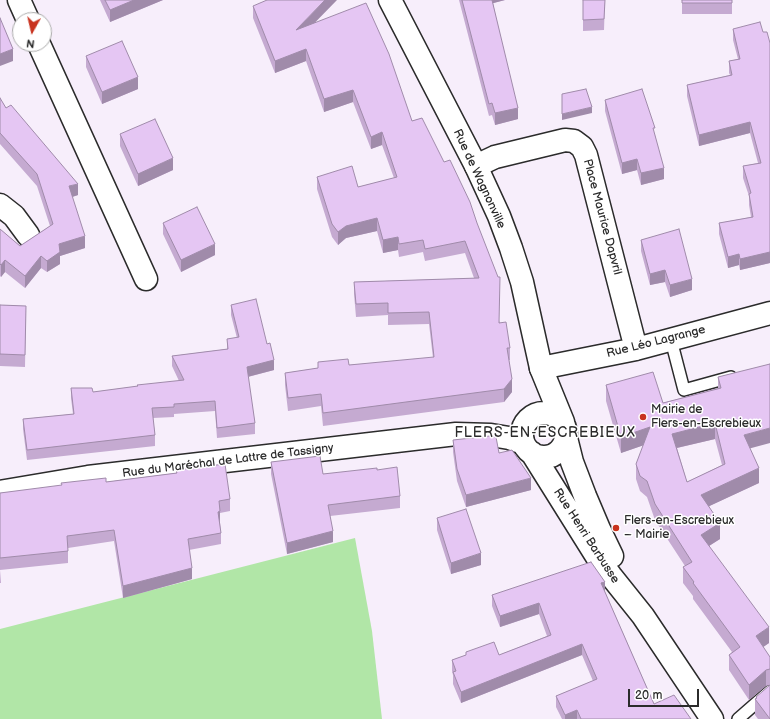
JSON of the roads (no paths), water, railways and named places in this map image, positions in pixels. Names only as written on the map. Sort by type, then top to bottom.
[{"type":"street","points":[[19,0],[24,12]]},
{"type":"street","name":"Rue de Wagnonville","points":[[390,0],[476,166],[511,248],[522,282],[541,368],[564,430]]},
{"type":"street","points":[[43,52],[146,279]]},
{"type":"street","name":"Place Maurice Dapvril","points":[[476,166],[495,158],[565,140],[574,141],[582,147],[588,162],[636,349]]},
{"type":"street","points":[[0,206],[14,216],[28,235]]},
{"type":"street","name":"Rue Léo Lagrange","points":[[541,368],[636,349],[769,316]]},
{"type":"street","name":"Rue de Wagnonville","points":[[530,417],[540,388],[541,368]]},
{"type":"street","points":[[542,412],[555,415],[564,430],[562,448],[555,455],[541,457],[527,448],[522,436],[522,429],[530,417],[542,412]]},
{"type":"street","name":"Rue du Maréchal de Lattre de Tassigny","points":[[0,492],[88,477],[456,434],[530,417]]},
{"type":"street","name":"Rue Henri Barbusse","points":[[564,430],[574,468],[599,529],[643,616]]},
{"type":"street","name":"Rue du Maréchal de Lattre de Tassigny","points":[[456,434],[490,435],[513,439],[527,448]]},
{"type":"street","name":"Rue Henri Barbusse","points":[[527,448],[611,576],[643,616],[712,719]]},
{"type":"lane","points":[[671,340],[684,390],[741,374]]},
{"type":"lane","points":[[738,719],[770,691]]},
{"type":"place","name":"Mairie de Flers-en-Escrebieux","points":[[643,417]]},
{"type":"place","name":"Flers-en-Escrebieux – Mairie","points":[[616,528]]},
{"type":"district","name":"FLERS-EN-ESCREBIEUX","points":[[545,433]]}]
